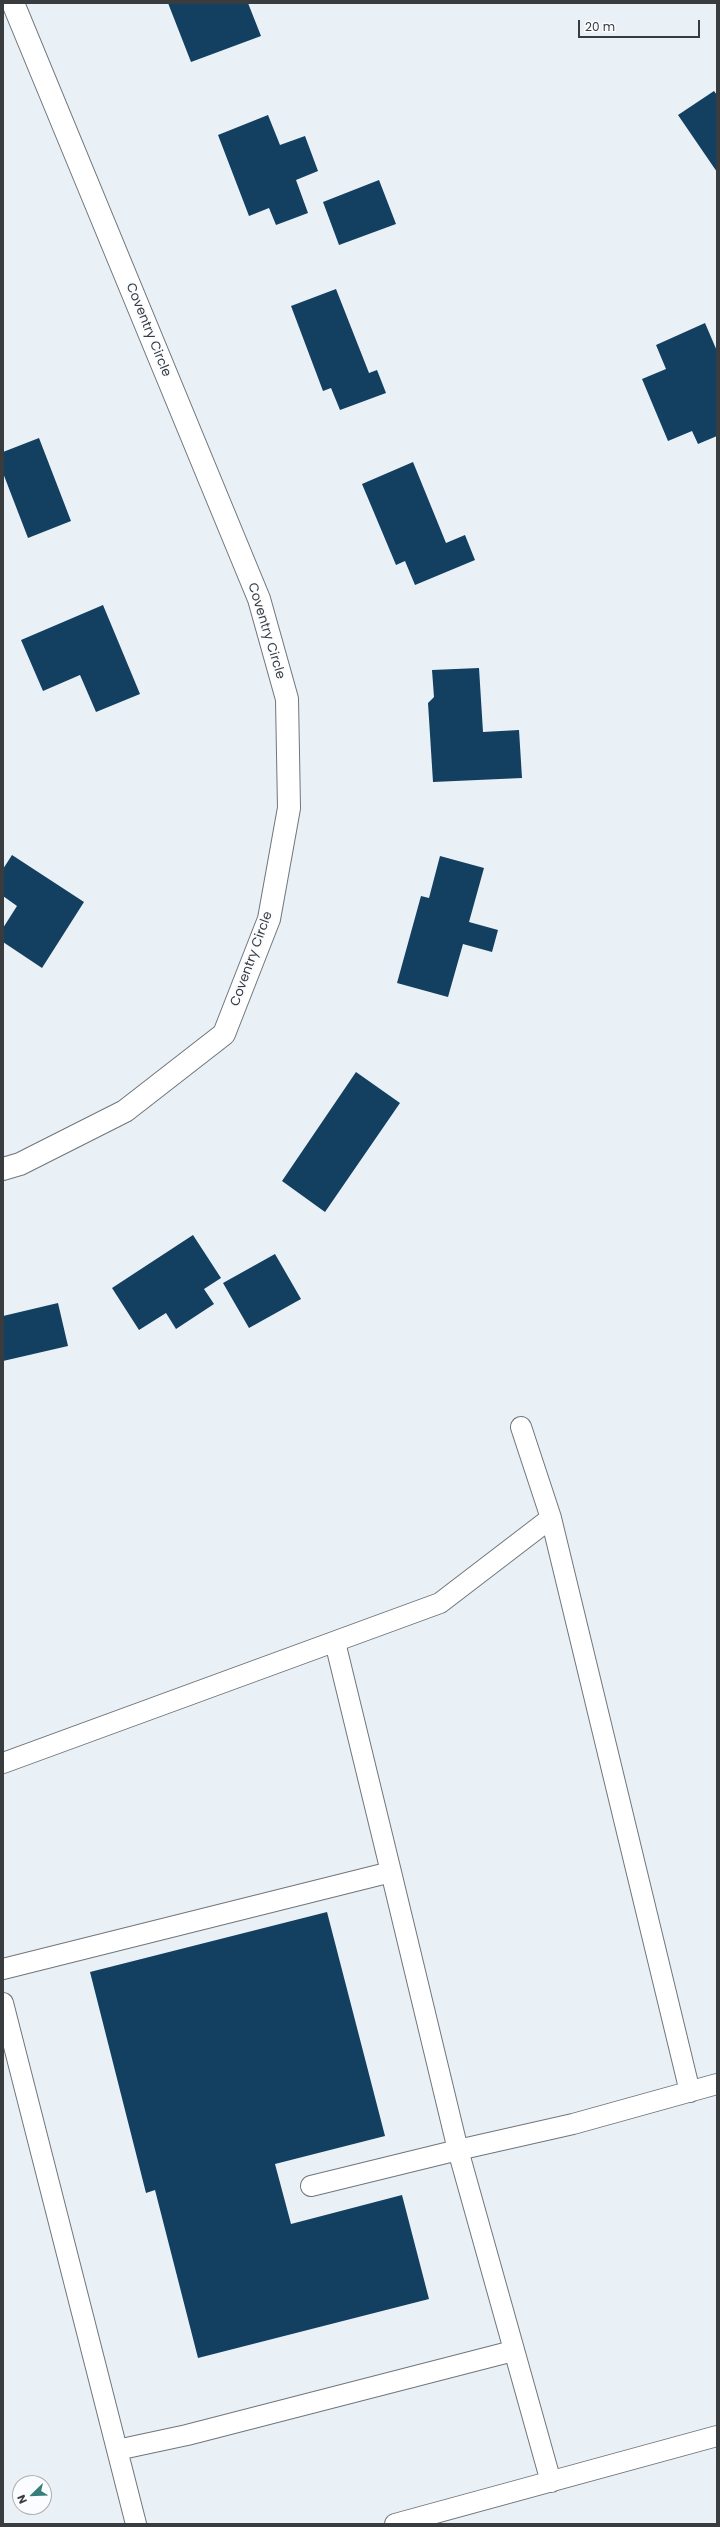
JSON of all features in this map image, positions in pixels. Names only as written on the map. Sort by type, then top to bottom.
[{"type":"street","name":"Coventry Circle","points":[[3,1170],[20,1164],[125,1111],[224,1034],[269,919],[289,808],[287,700],[259,598],[13,3]]},
{"type":"lane","points":[[521,1427],[551,1518],[690,2092]]},
{"type":"lane","points":[[3,1763],[440,1604],[551,1518]]},
{"type":"lane","points":[[335,1642],[458,2150],[513,2351],[551,2482]]},
{"type":"lane","points":[[3,1969],[391,1872]]},
{"type":"lane","points":[[3,2003],[136,2524]]},
{"type":"lane","points":[[311,2186],[573,2124],[717,2084]]},
{"type":"lane","points":[[117,2450],[187,2435],[513,2351]]},
{"type":"lane","points":[[396,2524],[717,2436]]},
{"type":"building","points":[[168,3],[248,3],[261,36],[191,62]]},
{"type":"building","points":[[714,91],[717,95],[717,172],[678,115]]},
{"type":"building","points":[[268,115],[280,145],[305,136],[318,171],[296,180],[308,213],[276,225],[269,208],[249,216],[218,135]]},
{"type":"building","points":[[379,180],[396,224],[339,245],[323,202]]},
{"type":"building","points":[[336,289],[369,373],[377,370],[386,393],[340,410],[331,388],[323,391],[291,306]]},
{"type":"building","points":[[705,323],[717,351],[717,436],[698,444],[692,431],[668,441],[642,379],[666,369],[656,345]]},
{"type":"building","points":[[39,438],[71,521],[28,538],[3,473],[3,452]]},
{"type":"building","points":[[413,462],[446,543],[465,535],[475,560],[415,585],[405,561],[396,565],[362,484]]},
{"type":"building","points":[[103,605],[140,694],[96,712],[80,675],[43,691],[21,640]]},
{"type":"building","points":[[479,668],[483,732],[519,730],[522,778],[433,782],[428,703],[434,697],[432,670]]},
{"type":"building","points":[[12,855],[84,902],[42,968],[3,942],[3,928],[17,906],[3,896],[3,869]]},
{"type":"building","points":[[440,856],[484,868],[469,922],[498,930],[492,952],[463,944],[448,997],[397,983],[421,896],[429,898]]},
{"type":"building","points":[[356,1072],[400,1103],[325,1212],[282,1181]]},
{"type":"building","points":[[193,1235],[221,1278],[204,1289],[214,1304],[176,1329],[166,1313],[139,1330],[112,1288]]},
{"type":"building","points":[[275,1254],[301,1299],[249,1328],[223,1283]]},
{"type":"building","points":[[58,1303],[68,1346],[3,1361],[3,1316]]},
{"type":"building","points":[[327,1912],[385,2136],[275,2164],[291,2224],[402,2195],[429,2299],[198,2358],[155,2190],[146,2193],[90,1972]]}]
